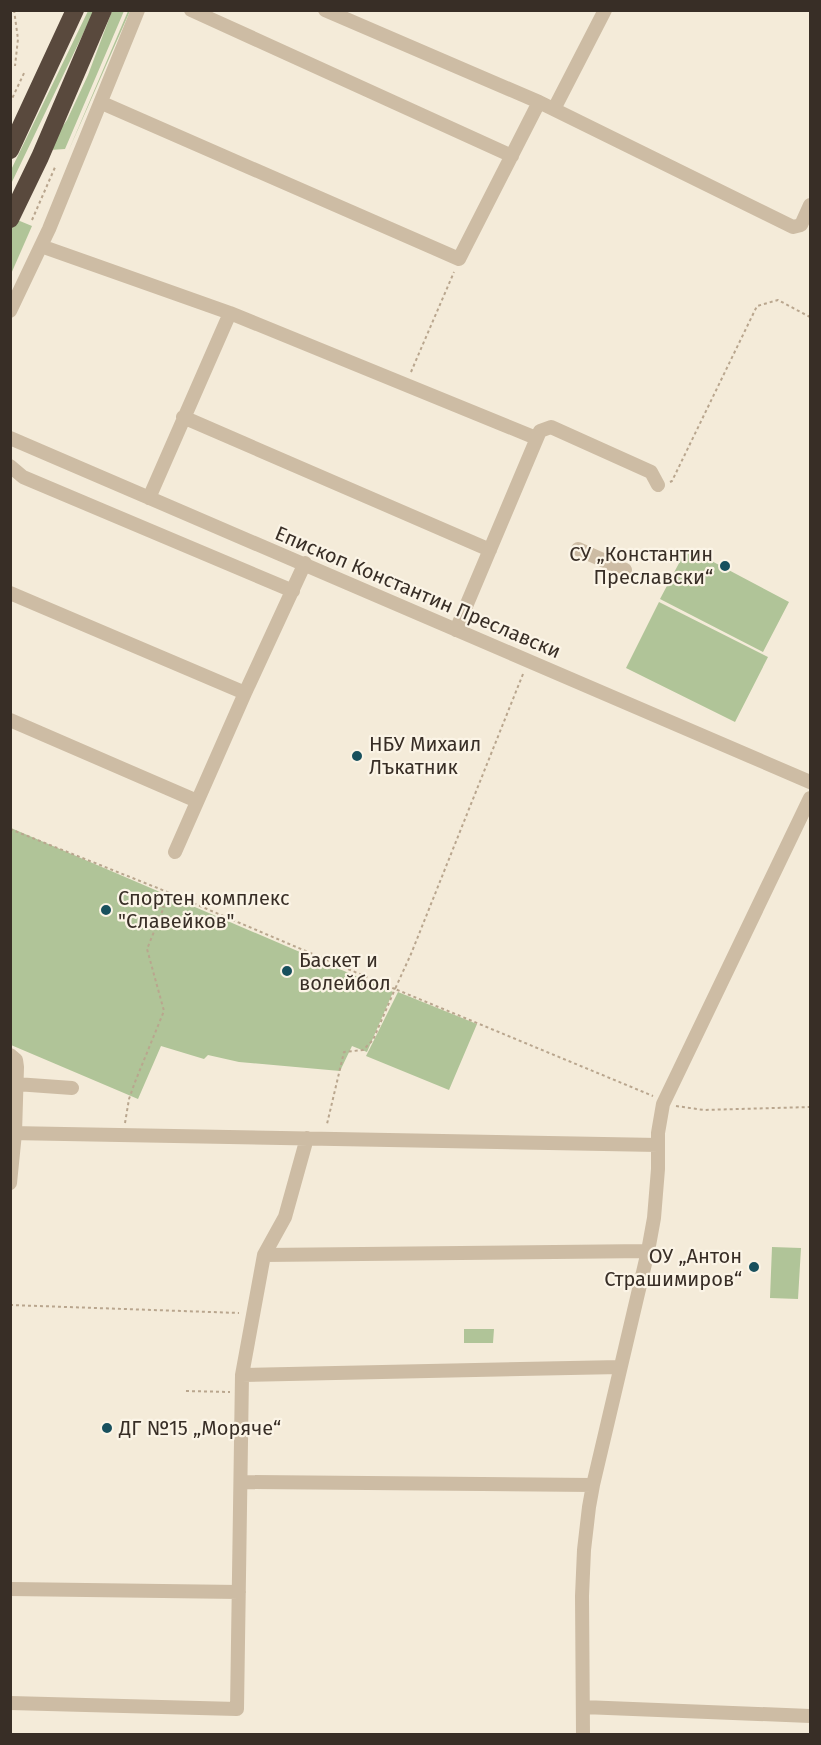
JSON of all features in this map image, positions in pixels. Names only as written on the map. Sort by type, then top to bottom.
[{"type":"highway","points":[[10,150],[75,10]]},
{"type":"highway","points":[[10,219],[40,157],[103,10]]},
{"type":"street","points":[[10,311],[49,229],[138,10]]},
{"type":"street","points":[[191,10],[512,156]]},
{"type":"street","points":[[325,10],[539,102],[793,227],[806,227],[810,205]]},
{"type":"street","points":[[554,109],[605,10]]},
{"type":"street","points":[[102,103],[459,259],[539,102]]},
{"type":"street","points":[[41,246],[230,313],[536,438]]},
{"type":"street","points":[[149,498],[230,313]]},
{"type":"street","points":[[183,417],[490,550]]},
{"type":"street","points":[[456,630],[540,431],[550,427],[651,472],[658,485]]},
{"type":"street","name":"Епископ Константин Преславски","points":[[10,438],[810,782]]},
{"type":"street","points":[[10,466],[23,477],[292,591]]},
{"type":"street","points":[[578,549],[625,570]]},
{"type":"street","points":[[175,852],[305,563]]},
{"type":"street","points":[[10,593],[245,693]]},
{"type":"street","points":[[10,720],[198,801]]},
{"type":"street","points":[[583,1734],[584,1550],[592,1485],[648,1251],[654,1218],[658,1133],[663,1104],[810,798]]},
{"type":"street","points":[[10,1055],[16,1060],[10,1183]]},
{"type":"street","points":[[16,1084],[72,1088]]},
{"type":"street","points":[[13,1133],[658,1144]]},
{"type":"street","points":[[10,1703],[237,1709],[242,1375],[264,1255],[285,1217],[307,1138]]},
{"type":"street","points":[[264,1255],[648,1251]]},
{"type":"street","points":[[242,1375],[620,1367]]},
{"type":"street","points":[[241,1482],[592,1485]]},
{"type":"street","points":[[10,1589],[239,1592]]},
{"type":"street","points":[[583,1707],[810,1716]]},
{"type":"path","points":[[14,10],[18,39],[15,66]]},
{"type":"path","points":[[10,103],[25,71]]},
{"type":"path","points":[[49,229],[32,220],[56,165]]},
{"type":"path","points":[[406,385],[459,259]]},
{"type":"path","points":[[658,485],[672,481],[757,306],[778,300],[810,317]]},
{"type":"path","points":[[323,1138],[344,1052],[363,1050],[373,1040],[411,954],[529,661]]},
{"type":"path","points":[[10,829],[160,889],[652,1095],[663,1104],[704,1110],[810,1107]]},
{"type":"path","points":[[124,1135],[129,1099],[164,1011],[147,949],[164,907],[154,903]]},
{"type":"path","points":[[10,1305],[253,1314]]},
{"type":"path","points":[[186,1391],[242,1393]]},
{"type":"green space","points":[[88,11],[94,11],[11,184],[10,172]]},
{"type":"green space","points":[[112,11],[124,11],[65,149],[50,150],[49,146],[67,120],[88,75]]},
{"type":"green space","points":[[128,11],[130,11],[68,152]]},
{"type":"green space","points":[[15,219],[32,226],[11,274],[11,229]]},
{"type":"green space","points":[[687,548],[789,602],[763,652],[660,599]]},
{"type":"green space","points":[[659,602],[768,657],[735,722],[626,668]]},
{"type":"green space","name":"Спортен комплекс \"Славейков\"","points":[[11,828],[393,992],[367,1052],[352,1046],[340,1071],[239,1062],[208,1055],[204,1059],[161,1046],[138,1099],[11,1045]]},
{"type":"green space","points":[[398,992],[477,1024],[449,1090],[366,1056]]},
{"type":"green space","points":[[772,1247],[801,1248],[798,1299],[770,1298]]},
{"type":"green space","points":[[464,1329],[494,1329],[493,1343],[464,1343]]},
{"type":"place","name":"СУ „Константин Преславски“","points":[[725,566]]},
{"type":"place","name":"НБУ Михаил Лъкатник","points":[[357,756]]},
{"type":"place","name":"Спортен комплекс \"Славейков\"","points":[[106,910]]},
{"type":"place","name":"Баскет и волейбол","points":[[287,971]]},
{"type":"place","name":"ОУ „Антон Страшимиров“","points":[[754,1267]]},
{"type":"place","name":"ДГ №15 „Моряче“","points":[[107,1428]]}]
